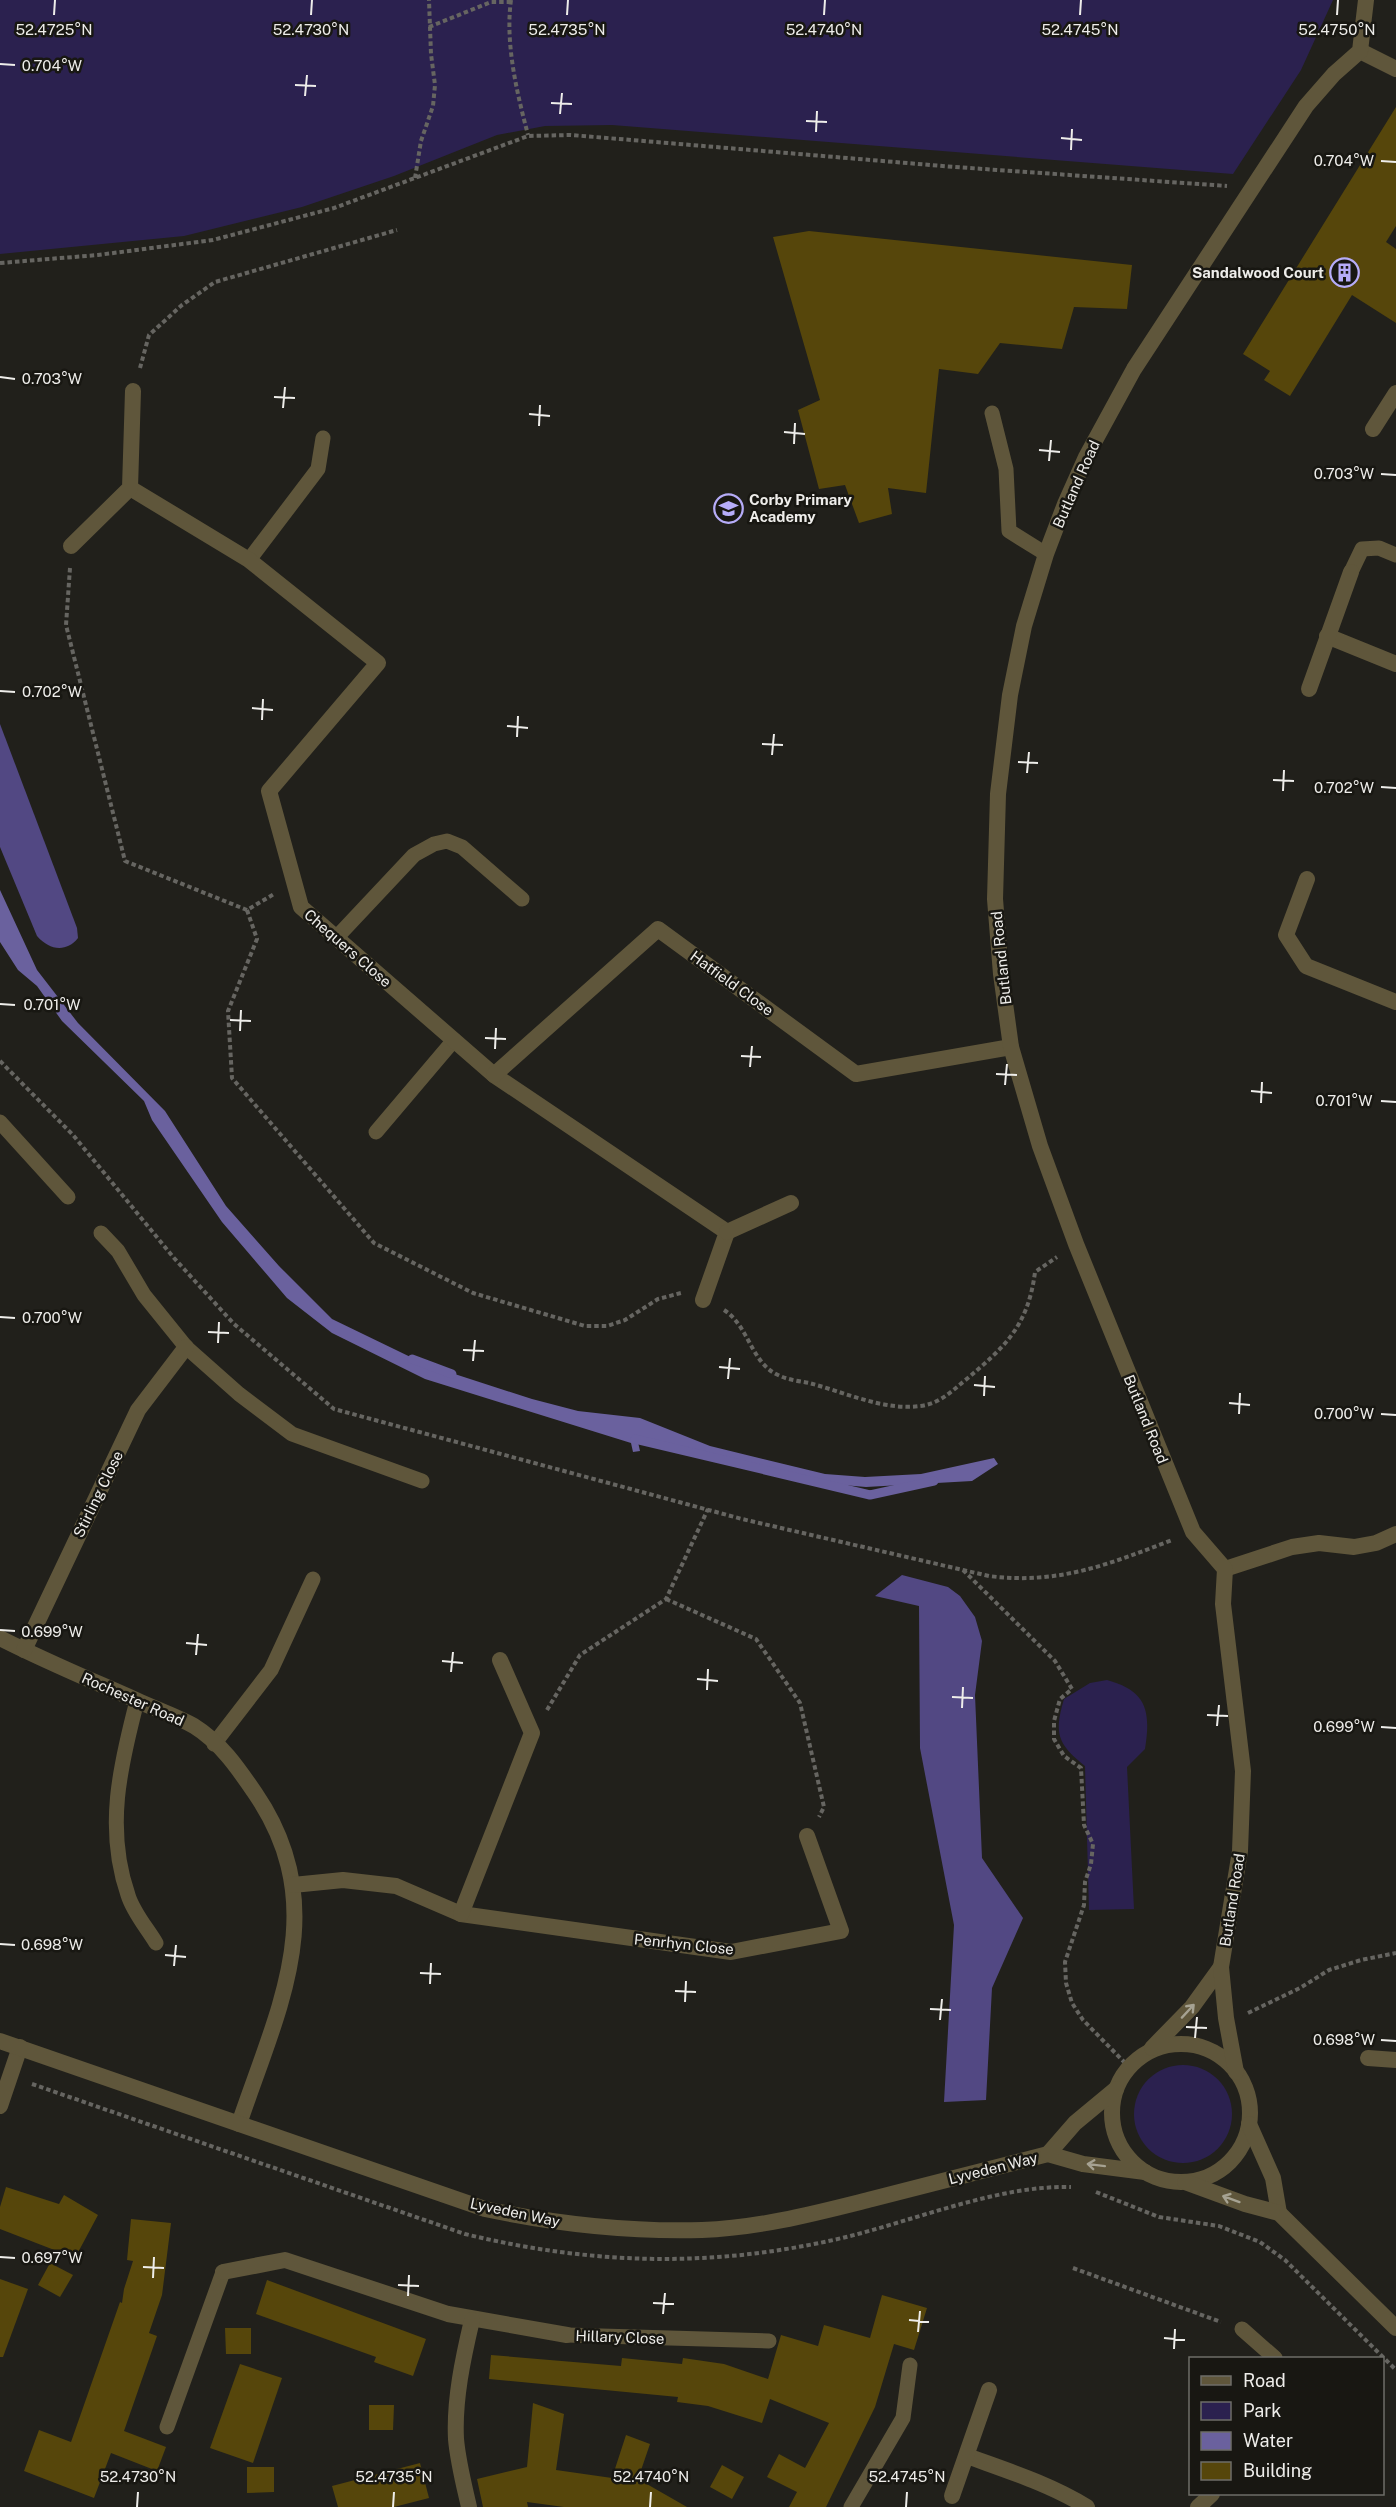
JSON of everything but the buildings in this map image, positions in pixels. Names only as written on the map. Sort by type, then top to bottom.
[{"type":"street","points":[[1365,0],[1360,51],[1396,69]]},
{"type":"street","name":"Butland Road","points":[[1236,2072],[1226,2018],[1221,1967],[1240,1851],[1243,1771],[1223,1604],[1224,1569],[1193,1532],[1076,1244],[1040,1146],[1011,1047],[1001,974],[995,899],[998,794],[1010,695],[1024,626],[1046,554],[1074,485],[1109,413],[1134,369],[1306,106],[1360,51]]},
{"type":"street","points":[[71,546],[129,488],[133,391]]},
{"type":"street","points":[[1374,429],[1396,393]]},
{"type":"street","name":"Chequers Close","points":[[129,488],[249,560],[378,663],[269,791],[301,907],[494,1075],[727,1232]]},
{"type":"street","points":[[1309,689],[1351,572]]},
{"type":"street","points":[[1327,636],[1396,664]]},
{"type":"street","points":[[1307,879],[1286,935],[1306,966],[1396,1002]]},
{"type":"street","name":"Hatfield Close","points":[[494,1075],[658,929],[856,1074],[1011,1047]]},
{"type":"street","points":[[703,1300],[727,1232],[791,1203]]},
{"type":"street","name":"Stirling Close","points":[[24,1650],[138,1410],[186,1347]]},
{"type":"street","points":[[1224,1569],[1292,1547],[1319,1543],[1354,1546],[1376,1543],[1396,1534]]},
{"type":"street","name":"Rochester Road","points":[[0,1638],[195,1727],[232,1759],[270,1815],[284,1849],[294,1885],[296,1929],[289,1969],[277,2014],[239,2124]]},
{"type":"street","points":[[461,1914],[532,1733],[500,1660]]},
{"type":"street","name":"Penrhyn Close","points":[[294,1885],[343,1880],[396,1886],[461,1914],[731,1952],[841,1931],[807,1836]]},
{"type":"street","name":"Butland Road","points":[[1149,2050],[1192,2007],[1221,1967]]},
{"type":"street","name":"Lyveden Way","points":[[0,2041],[485,2209],[557,2223],[703,2230],[763,2223],[832,2209],[1048,2154],[1083,2164],[1145,2172]]},
{"type":"street","points":[[1170,2044],[1192,2044],[1213,2051],[1230,2064],[1243,2081],[1249,2102],[1249,2124],[1242,2145],[1230,2162],[1212,2175],[1184,2181],[1169,2181],[1145,2172],[1131,2162],[1118,2144],[1112,2123],[1112,2101],[1129,2067],[1149,2050],[1170,2044]]},
{"type":"street","points":[[0,2106],[20,2048]]},
{"type":"street","points":[[1368,2058],[1396,2060]]},
{"type":"street","name":"Lyveden Way","points":[[1048,2154],[1076,2123],[1116,2089]]},
{"type":"street","points":[[1249,2124],[1273,2178],[1279,2212]]},
{"type":"street","points":[[1184,2181],[1245,2204],[1279,2212],[1396,2328]]},
{"type":"street","name":"Hillary Close","points":[[223,2272],[285,2260],[472,2320],[567,2335]]},
{"type":"street","points":[[470,2507],[461,2474],[456,2440],[456,2404],[472,2320]]},
{"type":"street","points":[[952,2496],[989,2390]]},
{"type":"street","points":[[967,2456],[1068,2495],[1087,2507]]},
{"type":"street","points":[[1198,2507],[1210,2495]]},
{"type":"lane","points":[[992,413],[1006,469],[1009,531],[1046,554]]},
{"type":"lane","points":[[249,560],[318,469],[323,438]]},
{"type":"lane","points":[[1351,572],[1362,549],[1379,548],[1396,555]]},
{"type":"lane","points":[[336,938],[414,855],[447,841],[462,847],[522,899]]},
{"type":"lane","points":[[376,1132],[454,1040]]},
{"type":"lane","points":[[0,1122],[68,1197]]},
{"type":"lane","points":[[100,1233],[118,1251],[144,1295],[186,1347],[239,1394],[292,1434],[422,1481]]},
{"type":"lane","points":[[214,1744],[271,1670],[313,1579]]},
{"type":"lane","points":[[136,1701],[119,1769],[115,1841],[128,1897],[156,1943]]},
{"type":"lane","points":[[167,2427],[223,2272]]},
{"type":"lane","points":[[1242,2329],[1274,2357]]},
{"type":"lane","name":"Hillary Close","points":[[567,2335],[769,2341]]},
{"type":"lane","points":[[851,2507],[903,2418],[910,2365]]},
{"type":"path","points":[[415,178],[421,141],[433,106],[435,85],[429,27],[429,0]]},
{"type":"path","points":[[429,27],[491,2],[511,1],[512,55],[520,105],[528,136]]},
{"type":"path","points":[[0,263],[98,255],[213,240],[334,208],[528,136],[571,135],[955,167],[1229,186],[1246,195]]},
{"type":"path","points":[[133,391],[149,335],[182,305],[215,282],[397,230]]},
{"type":"path","points":[[71,546],[66,625],[124,861],[247,910]]},
{"type":"path","points":[[247,910],[295,883]]},
{"type":"path","points":[[247,910],[256,939],[228,1011],[232,1078],[374,1243],[473,1293],[585,1326],[607,1326],[625,1320],[658,1299],[684,1293],[730,1314],[741,1326],[757,1356],[777,1375],[892,1406],[923,1406],[940,1401],[999,1353],[1017,1329],[1032,1295],[1035,1272],[1076,1244]]},
{"type":"path","points":[[0,1060],[72,1135],[174,1258],[234,1324],[334,1409],[708,1509],[962,1570],[1018,1579],[1064,1576],[1109,1564],[1193,1532]]},
{"type":"path","points":[[532,1733],[580,1655],[666,1599],[708,1509]]},
{"type":"path","points":[[962,1570],[1055,1661],[1072,1689],[1060,1699],[1054,1721],[1054,1738],[1064,1756],[1081,1768],[1084,1825],[1094,1844],[1085,1882],[1084,1905],[1065,1962],[1066,1983],[1072,2003],[1083,2020],[1129,2067]]},
{"type":"path","points":[[666,1599],[756,1639],[800,1703],[824,1807],[807,1836]]},
{"type":"path","points":[[1242,2015],[1300,1988],[1329,1970],[1361,1960],[1396,1953]]},
{"type":"path","points":[[1072,2268],[1242,2329]]},
{"type":"green space","points":[[0,0],[1333,0],[1301,70],[1233,174],[612,125],[545,126],[497,135],[394,176],[302,207],[184,236],[0,254]]},
{"type":"green space","points":[[1107,1680],[1131,1690],[1143,1704],[1146,1713],[1145,1749],[1127,1767],[1134,1909],[1089,1910],[1085,1766],[1063,1744],[1059,1721],[1064,1699],[1090,1683]]},
{"type":"green space","points":[[1183,2065],[1202,2068],[1218,2079],[1229,2095],[1232,2114],[1229,2133],[1218,2149],[1202,2160],[1183,2163],[1164,2160],[1148,2149],[1137,2133],[1134,2114],[1137,2095],[1148,2079],[1164,2068]]},
{"type":"shaded area","points":[[0,724],[77,928],[78,938],[63,948],[52,947],[37,936],[0,847]]},
{"type":"shaded area","points":[[902,1575],[948,1587],[960,1596],[975,1617],[982,1641],[975,1695],[982,1858],[1023,1918],[992,1988],[986,2100],[944,2102],[954,1925],[920,1748],[919,1606],[875,1596]]},
{"type":"water","points":[[0,890],[37,970],[78,1023],[165,1111],[226,1206],[279,1266],[332,1319],[427,1365],[532,1399],[578,1411],[640,1418],[710,1446],[825,1474],[865,1477],[921,1474],[994,1458],[998,1464],[972,1481],[866,1487],[831,1484],[654,1441],[638,1442],[640,1451],[633,1452],[631,1443],[425,1379],[332,1333],[287,1298],[222,1222],[152,1120],[144,1101],[62,1021],[37,986],[18,970],[0,942]]},
{"type":"waterway","points":[[412,1359],[452,1374]]},
{"type":"waterway","points":[[635,1439],[870,1495],[934,1481]]},
{"type":"place","name":"Sandalwood Court","points":[[1345,272]]},
{"type":"place","name":"Corby Primary Academy","points":[[728,508]]}]
